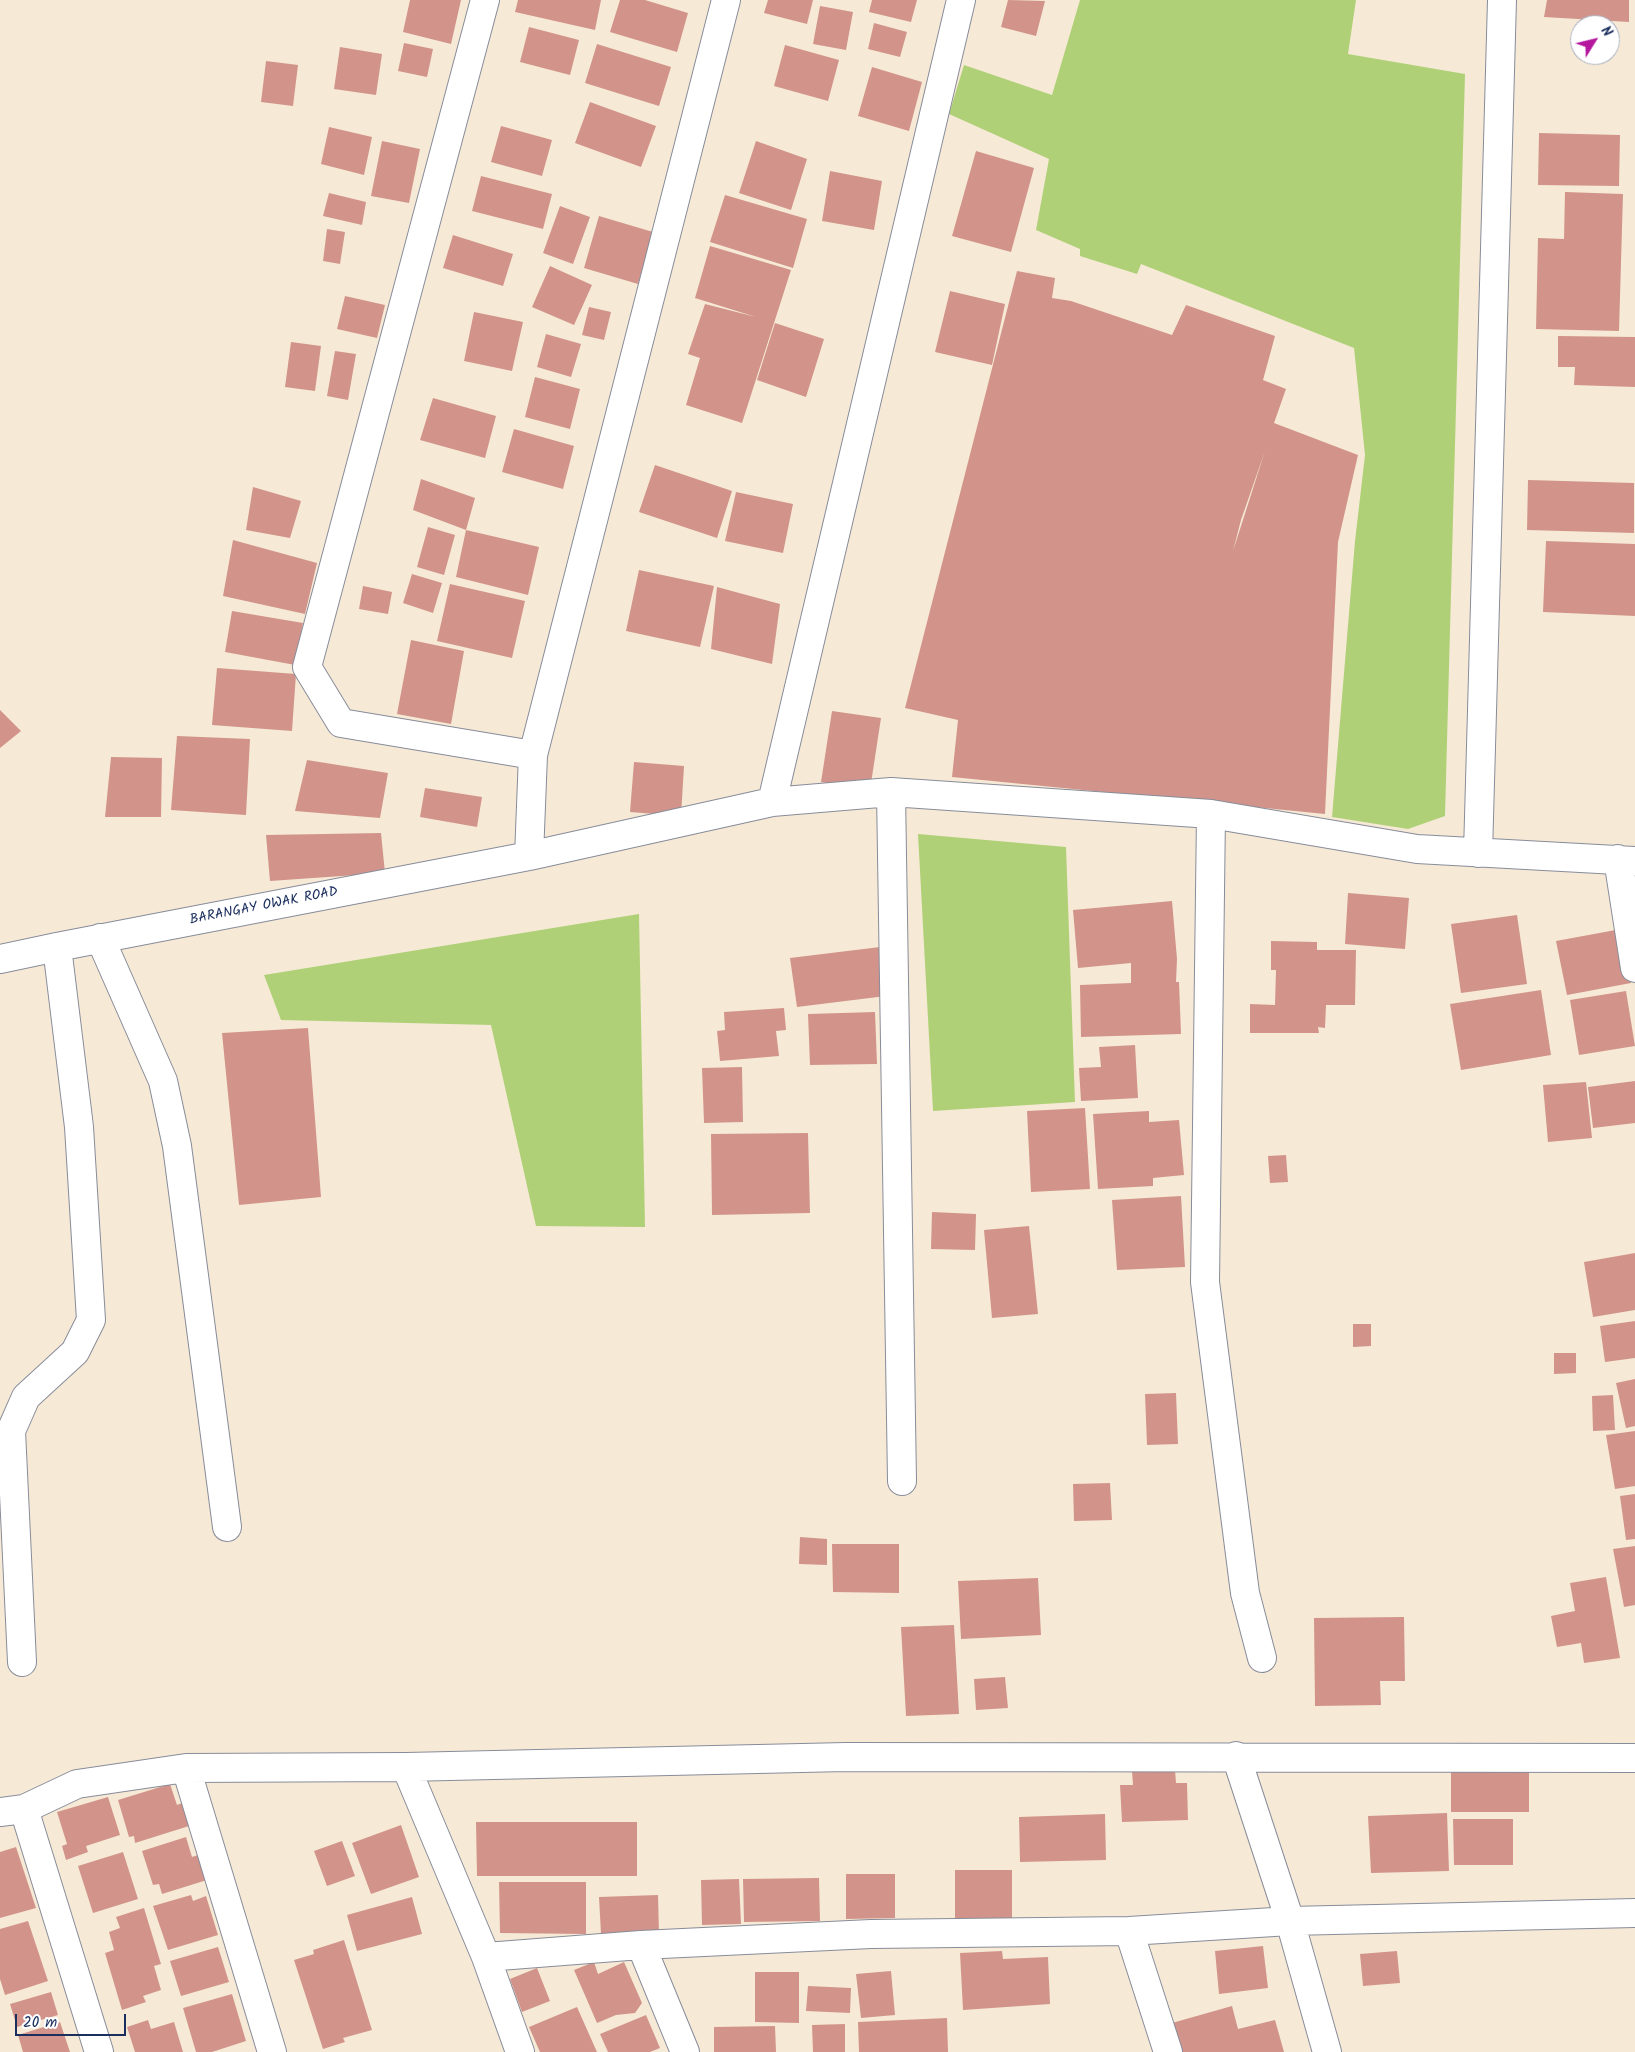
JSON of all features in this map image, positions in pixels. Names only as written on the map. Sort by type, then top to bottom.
[{"type":"street","points":[[486,0],[307,667],[341,723],[533,755]]},
{"type":"street","points":[[529,856],[533,755],[726,0]]},
{"type":"street","points":[[772,802],[961,0]]},
{"type":"street","points":[[1478,853],[1502,0]]},
{"type":"street","points":[[891,792],[902,1482]]},
{"type":"street","name":"BARANGAY OWAK ROAD","points":[[0,959],[100,938],[529,856],[772,802],[891,792],[1211,814],[1417,849],[1626,860]]},
{"type":"street","points":[[1211,814],[1205,1282],[1246,1593],[1262,1658]]},
{"type":"street","points":[[1626,860],[1635,968]]},
{"type":"street","points":[[100,938],[163,1081],[177,1146],[227,1527]]},
{"type":"street","points":[[22,1662],[11,1430],[26,1397],[75,1352],[91,1320],[79,1127],[57,947]]},
{"type":"street","points":[[1236,1756],[1290,1921],[1327,2052]]},
{"type":"street","points":[[99,2052],[12,1810],[77,1784],[186,1768],[406,1768],[846,1757],[1635,1758]]},
{"type":"street","points":[[186,1768],[272,2052]]},
{"type":"street","points":[[406,1768],[486,1957],[520,2052]]},
{"type":"street","points":[[486,1957],[640,1945],[871,1934],[1129,1931],[1290,1921],[1635,1912]]},
{"type":"street","points":[[1129,1931],[1168,2052]]},
{"type":"street","points":[[640,1945],[686,2052]]},
{"type":"green space","points":[[1080,0],[1356,0],[1348,54],[1465,74],[1445,816],[1408,829],[1332,817],[1355,541],[1365,455],[1354,348],[1141,264],[1137,274],[1080,256],[1080,249],[1036,230],[1049,159],[949,114],[964,65],[1052,95]]},
{"type":"green space","points":[[918,834],[1066,847],[1075,1102],[933,1111]]},
{"type":"green space","points":[[639,914],[645,1227],[536,1226],[491,1025],[281,1020],[264,975]]},
{"type":"building","points":[[410,0],[461,0],[451,44],[403,32]]},
{"type":"building","points":[[518,0],[601,0],[595,30],[515,12]]},
{"type":"building","points":[[620,0],[645,0],[688,13],[677,52],[610,32]]},
{"type":"building","points":[[768,0],[813,0],[807,24],[764,13]]},
{"type":"building","points":[[872,0],[917,0],[911,22],[869,12]]},
{"type":"building","points":[[1008,0],[1045,1],[1036,36],[1001,27]]},
{"type":"building","points":[[1547,0],[1629,0],[1629,22],[1620,21],[1620,15],[1570,15],[1570,19],[1544,17]]},
{"type":"building","points":[[820,6],[853,12],[846,50],[813,44]]},
{"type":"building","points":[[874,23],[907,32],[900,57],[868,49]]},
{"type":"building","points":[[529,27],[579,40],[570,75],[520,62]]},
{"type":"building","points":[[404,43],[433,49],[427,77],[398,71]]},
{"type":"building","points":[[597,44],[671,67],[659,106],[585,83]]},
{"type":"building","points":[[785,45],[839,60],[828,101],[774,86]]},
{"type":"building","points":[[340,47],[382,54],[376,95],[334,89]]},
{"type":"building","points":[[266,61],[298,65],[293,106],[261,102]]},
{"type":"building","points":[[872,67],[922,82],[909,131],[858,116]]},
{"type":"building","points":[[590,102],[656,126],[641,167],[575,143]]},
{"type":"building","points":[[501,126],[552,140],[542,176],[491,162]]},
{"type":"building","points":[[329,127],[372,137],[364,175],[321,164]]},
{"type":"building","points":[[1539,133],[1620,135],[1619,186],[1538,185]]},
{"type":"building","points":[[382,141],[420,149],[409,203],[371,196]]},
{"type":"building","points":[[756,141],[807,159],[791,210],[739,193]]},
{"type":"building","points":[[976,151],[1034,168],[1011,252],[952,236]]},
{"type":"building","points":[[830,171],[882,181],[874,230],[822,221]]},
{"type":"building","points":[[481,176],[552,194],[543,229],[472,211]]},
{"type":"building","points":[[1565,192],[1623,194],[1619,331],[1536,329],[1538,238],[1564,239]]},
{"type":"building","points":[[329,193],[366,202],[362,225],[323,216]]},
{"type":"building","points":[[725,195],[807,219],[793,268],[710,242]]},
{"type":"building","points":[[560,206],[590,217],[573,264],[543,253]]},
{"type":"building","points":[[599,216],[653,232],[638,284],[584,268]]},
{"type":"building","points":[[327,229],[345,232],[340,264],[323,261]]},
{"type":"building","points":[[453,235],[513,254],[503,286],[443,268]]},
{"type":"building","points":[[710,246],[791,270],[742,423],[686,405],[700,358],[688,354],[705,304],[756,317],[695,298]]},
{"type":"building","points":[[550,266],[592,285],[574,325],[532,307]]},
{"type":"building","points":[[1017,271],[1055,278],[1052,298],[1071,301],[1172,335],[1186,305],[1275,336],[1263,380],[1286,389],[1274,423],[1358,455],[1338,542],[1325,814],[952,777],[958,720],[905,708]],"holes":[[[1265,451],[1233,551],[1241,520]]]},
{"type":"building","points":[[950,291],[1005,304],[992,365],[935,352]]},
{"type":"building","points":[[345,296],[385,305],[377,338],[337,329]]},
{"type":"building","points":[[589,307],[611,312],[604,340],[582,335]]},
{"type":"building","points":[[474,312],[523,322],[512,371],[464,361]]},
{"type":"building","points":[[775,323],[824,339],[806,397],[757,380]]},
{"type":"building","points":[[546,334],[581,344],[571,377],[537,367]]},
{"type":"building","points":[[1558,336],[1635,337],[1635,387],[1574,385],[1575,367],[1558,367]]},
{"type":"building","points":[[291,342],[321,346],[315,391],[285,387]]},
{"type":"building","points":[[335,351],[356,354],[348,400],[327,396]]},
{"type":"building","points":[[535,377],[580,389],[570,429],[525,417]]},
{"type":"building","points":[[433,398],[496,416],[485,458],[420,440]]},
{"type":"building","points":[[514,429],[574,446],[563,489],[502,472]]},
{"type":"building","points":[[655,465],[732,491],[717,538],[639,512]]},
{"type":"building","points":[[421,479],[475,498],[466,530],[413,510]]},
{"type":"building","points":[[1528,480],[1634,483],[1634,533],[1527,530]]},
{"type":"building","points":[[253,487],[301,501],[290,538],[246,530]]},
{"type":"building","points":[[736,492],[793,504],[783,553],[725,541]]},
{"type":"building","points":[[428,527],[455,535],[444,575],[417,567]]},
{"type":"building","points":[[466,530],[539,547],[528,595],[456,577]]},
{"type":"building","points":[[233,540],[317,563],[305,614],[223,596]]},
{"type":"building","points":[[1546,541],[1635,544],[1635,616],[1543,612]]},
{"type":"building","points":[[639,570],[714,586],[700,647],[626,631]]},
{"type":"building","points":[[412,574],[442,583],[433,613],[403,603]]},
{"type":"building","points":[[450,584],[525,601],[512,658],[437,641]]},
{"type":"building","points":[[363,586],[392,592],[388,614],[359,609]]},
{"type":"building","points":[[717,587],[780,604],[772,664],[711,649]]},
{"type":"building","points":[[232,611],[303,623],[295,665],[225,652]]},
{"type":"building","points":[[411,640],[464,651],[451,724],[397,714]]},
{"type":"building","points":[[217,668],[296,674],[292,731],[212,725]]},
{"type":"building","points":[[0,710],[21,731],[0,748]]},
{"type":"building","points":[[832,711],[881,718],[870,790],[821,782]]},
{"type":"building","points":[[177,736],[250,739],[246,815],[171,810]]},
{"type":"building","points":[[111,757],[162,758],[161,817],[105,817]]},
{"type":"building","points":[[307,760],[388,773],[380,818],[295,811]]},
{"type":"building","points":[[634,762],[684,766],[681,816],[630,812]]},
{"type":"building","points":[[425,788],[482,797],[477,827],[420,817]]},
{"type":"building","points":[[381,833],[385,873],[270,881],[266,835]]},
{"type":"building","points":[[1348,893],[1409,898],[1405,949],[1345,944]]},
{"type":"building","points":[[1172,901],[1177,959],[1176,982],[1179,982],[1181,1034],[1081,1037],[1080,985],[1131,983],[1131,963],[1078,968],[1073,910]]},
{"type":"building","points":[[1517,915],[1527,984],[1461,993],[1451,924]]},
{"type":"building","points":[[1621,929],[1631,983],[1567,995],[1556,941]]},
{"type":"building","points":[[1271,941],[1317,942],[1317,950],[1356,950],[1355,1005],[1326,1005],[1325,1028],[1318,1027],[1319,1033],[1250,1033],[1250,1004],[1275,1005],[1276,970],[1271,970]]},
{"type":"building","points":[[880,947],[886,996],[797,1007],[790,958]]},
{"type":"building","points":[[1541,990],[1551,1055],[1461,1070],[1450,1004]]},
{"type":"building","points":[[1626,991],[1635,1046],[1579,1055],[1570,1000]]},
{"type":"building","points":[[784,1008],[786,1030],[776,1031],[779,1056],[720,1061],[717,1031],[725,1030],[724,1012]]},
{"type":"building","points":[[875,1012],[877,1064],[810,1065],[808,1014]]},
{"type":"building","points":[[308,1028],[321,1197],[239,1205],[222,1033]]},
{"type":"building","points":[[1135,1045],[1138,1098],[1081,1101],[1079,1068],[1101,1067],[1099,1047]]},
{"type":"building","points":[[742,1067],[743,1122],[704,1123],[702,1068]]},
{"type":"building","points":[[1635,1081],[1635,1123],[1593,1128],[1588,1087]]},
{"type":"building","points":[[1586,1082],[1592,1138],[1548,1142],[1543,1085]]},
{"type":"building","points":[[1085,1108],[1090,1189],[1031,1192],[1027,1111]]},
{"type":"building","points":[[1149,1111],[1149,1122],[1179,1120],[1184,1175],[1153,1178],[1153,1186],[1098,1189],[1093,1114]]},
{"type":"building","points":[[808,1133],[810,1213],[712,1215],[711,1134]]},
{"type":"building","points":[[1286,1155],[1288,1182],[1270,1183],[1268,1156]]},
{"type":"building","points":[[1181,1196],[1185,1267],[1117,1270],[1112,1200]]},
{"type":"building","points":[[932,1212],[976,1214],[975,1250],[931,1249]]},
{"type":"building","points":[[1029,1226],[1038,1314],[992,1318],[984,1230]]},
{"type":"building","points":[[1635,1253],[1635,1310],[1593,1317],[1584,1262]]},
{"type":"building","points":[[1635,1321],[1635,1358],[1605,1362],[1600,1326]]},
{"type":"building","points":[[1353,1324],[1371,1324],[1371,1346],[1353,1347]]},
{"type":"building","points":[[1554,1353],[1576,1353],[1576,1373],[1554,1374]]},
{"type":"building","points":[[1635,1379],[1635,1426],[1626,1428],[1616,1383]]},
{"type":"building","points":[[1176,1393],[1178,1444],[1147,1445],[1145,1394]]},
{"type":"building","points":[[1613,1395],[1615,1430],[1593,1431],[1592,1396]]},
{"type":"building","points":[[1635,1431],[1635,1486],[1615,1489],[1606,1435]]},
{"type":"building","points":[[1110,1483],[1112,1520],[1074,1521],[1073,1484]]},
{"type":"building","points":[[1635,1494],[1635,1539],[1626,1540],[1620,1496]]},
{"type":"building","points":[[800,1537],[827,1539],[827,1565],[799,1564]]},
{"type":"building","points":[[832,1544],[899,1544],[899,1593],[833,1592]]},
{"type":"building","points":[[1635,1546],[1635,1605],[1624,1607],[1613,1549]]},
{"type":"building","points":[[1606,1577],[1620,1658],[1584,1663],[1581,1643],[1557,1647],[1551,1616],[1575,1611],[1570,1583]]},
{"type":"building","points":[[1038,1578],[1041,1635],[961,1639],[958,1581]]},
{"type":"building","points":[[1404,1617],[1405,1681],[1380,1681],[1381,1705],[1315,1706],[1314,1618]]},
{"type":"building","points":[[954,1625],[959,1714],[906,1716],[901,1627]]},
{"type":"building","points":[[1005,1677],[1008,1708],[976,1710],[974,1679]]},
{"type":"building","points":[[1451,1763],[1529,1763],[1529,1812],[1451,1812]]},
{"type":"building","points":[[1175,1770],[1176,1783],[1187,1783],[1188,1820],[1122,1822],[1120,1785],[1133,1785],[1132,1771]]},
{"type":"building","points":[[170,1784],[177,1805],[182,1803],[189,1826],[135,1843],[134,1836],[129,1837],[118,1800]]},
{"type":"building","points":[[108,1797],[120,1835],[86,1846],[88,1852],[66,1860],[62,1846],[67,1844],[57,1812]]},
{"type":"building","points":[[1447,1813],[1449,1871],[1371,1873],[1368,1816]]},
{"type":"building","points":[[1105,1814],[1106,1860],[1020,1862],[1019,1817]]},
{"type":"building","points":[[1453,1819],[1513,1819],[1513,1865],[1454,1865]]},
{"type":"building","points":[[476,1822],[637,1822],[637,1876],[477,1876]]},
{"type":"building","points":[[401,1825],[419,1877],[371,1894],[352,1843]]},
{"type":"building","points":[[186,1837],[192,1857],[198,1855],[207,1880],[162,1894],[159,1884],[153,1885],[142,1851]]},
{"type":"building","points":[[342,1841],[355,1876],[327,1886],[314,1851]]},
{"type":"building","points":[[16,1847],[36,1908],[0,1918],[0,1852]]},
{"type":"building","points":[[123,1852],[138,1899],[93,1913],[78,1866]]},
{"type":"building","points":[[955,1870],[1012,1870],[1012,1919],[955,1919]]},
{"type":"building","points":[[846,1874],[895,1874],[895,1918],[846,1919]]},
{"type":"building","points":[[819,1878],[820,1921],[744,1922],[743,1879]]},
{"type":"building","points":[[739,1879],[741,1924],[702,1925],[701,1880]]},
{"type":"building","points":[[499,1882],[586,1882],[586,1934],[500,1933]]},
{"type":"building","points":[[191,1895],[193,1901],[206,1896],[218,1935],[168,1950],[153,1906]]},
{"type":"building","points":[[658,1895],[659,1933],[601,1934],[599,1897]]},
{"type":"building","points":[[412,1897],[422,1934],[357,1951],[347,1915]]},
{"type":"building","points":[[144,1908],[161,1964],[154,1966],[161,1990],[143,1996],[146,2002],[122,2010],[105,1953],[114,1950],[109,1932],[120,1928],[116,1917]]},
{"type":"building","points":[[28,1921],[48,1981],[5,1995],[0,1979],[0,1929]]},
{"type":"building","points":[[344,1940],[372,2030],[343,2038],[345,2042],[323,2049],[294,1960],[314,1954],[313,1950]]},
{"type":"building","points":[[1263,1946],[1268,1988],[1219,1994],[1215,1951]]},
{"type":"building","points":[[218,1947],[229,1982],[181,1996],[170,1961]]},
{"type":"building","points":[[1002,1951],[1003,1959],[1048,1957],[1050,2004],[963,2010],[960,1953]]},
{"type":"building","points":[[1397,1951],[1400,1983],[1363,1986],[1360,1954]]},
{"type":"building","points":[[594,1962],[598,1974],[624,1962],[642,2003],[635,2013],[616,2015],[597,2023],[574,1970]]},
{"type":"building","points":[[537,1968],[550,2001],[522,2012],[510,1979]]},
{"type":"building","points":[[891,1971],[895,2015],[861,2018],[856,1974]]},
{"type":"building","points":[[755,1972],[799,1972],[799,2023],[755,2022]]},
{"type":"building","points":[[808,1986],[851,1988],[850,2013],[806,2011]]},
{"type":"building","points":[[51,1992],[58,2015],[17,2027],[10,2004]]},
{"type":"building","points":[[232,1994],[246,2041],[212,2052],[196,2052],[183,2008]]},
{"type":"building","points":[[1232,2006],[1238,2029],[1275,2020],[1284,2052],[1180,2052],[1172,2023]]},
{"type":"building","points":[[577,2007],[597,2052],[540,2052],[529,2027]]},
{"type":"building","points":[[646,2015],[660,2048],[650,2052],[608,2052],[600,2034]]},
{"type":"building","points":[[947,2018],[948,2052],[859,2052],[858,2022]]},
{"type":"building","points":[[148,2020],[151,2029],[174,2022],[183,2052],[135,2052],[127,2027]]},
{"type":"building","points":[[60,2022],[70,2052],[23,2052],[18,2035]]},
{"type":"building","points":[[845,2024],[845,2052],[813,2052],[812,2025]]},
{"type":"building","points":[[775,2026],[776,2052],[714,2052],[714,2027]]}]
